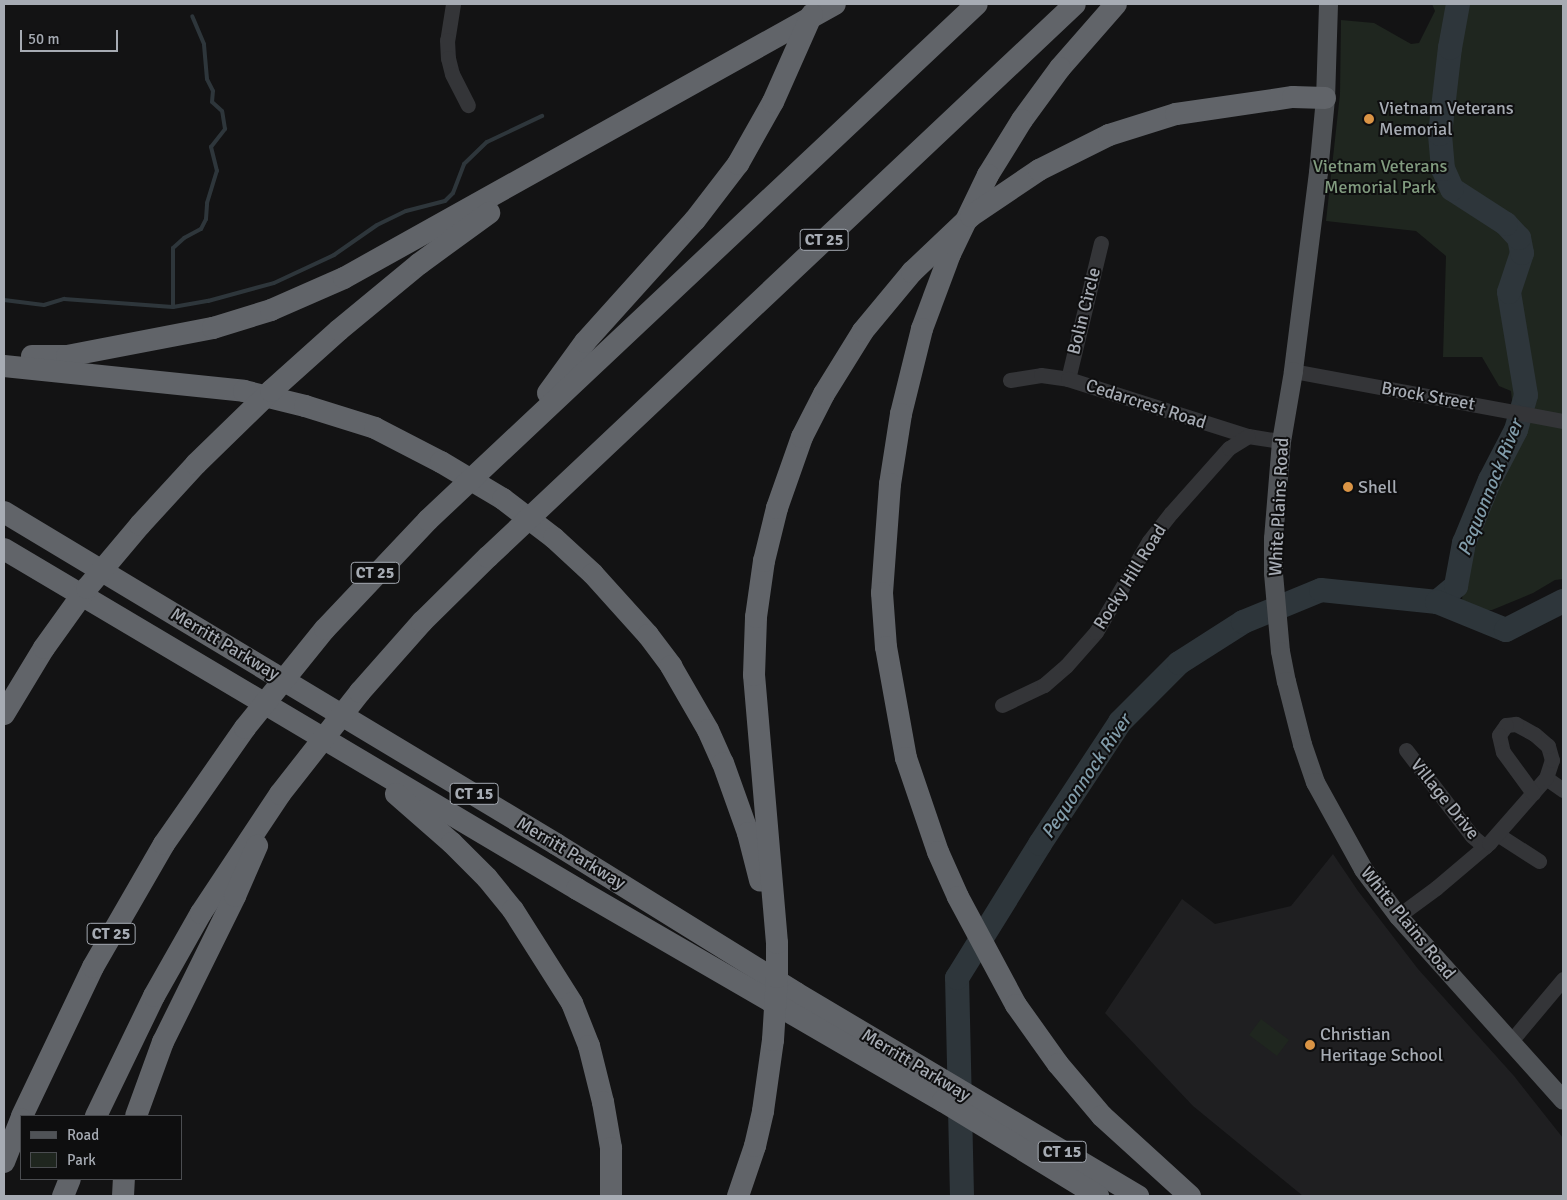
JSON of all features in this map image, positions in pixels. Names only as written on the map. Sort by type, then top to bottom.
[{"type":"highway","points":[[514,438],[584,342],[695,220],[724,184],[758,130],[817,4]]},
{"type":"highway","points":[[4,356],[66,356],[142,343],[213,328],[271,310],[344,278],[385,257],[835,4]]},
{"type":"highway","name":"CT 25","points":[[23,1115],[72,1008],[115,926],[164,844],[219,762],[274,690],[325,628],[428,520],[977,4]]},
{"type":"highway","name":"CT 25","points":[[96,1115],[132,1038],[177,954],[226,874],[280,794],[330,728],[386,662],[488,557],[572,476],[1075,4]]},
{"type":"highway","points":[[1116,4],[1060,68],[1002,151],[962,227],[932,302],[914,357],[896,444],[884,542],[882,592],[886,647],[894,700],[906,758],[938,852],[958,897],[995,970],[1016,1005],[1048,1049],[1102,1116],[1190,1196]]},
{"type":"highway","points":[[738,1196],[755,1146],[763,1111],[773,1040],[773,940],[754,675],[757,608],[770,534],[784,484],[813,415],[849,351],[894,292],[950,234],[993,199],[1062,157],[1117,132],[1176,114],[1293,98],[1326,98]]},
{"type":"highway","points":[[4,714],[44,648],[87,588],[140,524],[232,428],[305,359],[385,291],[461,233],[541,177],[649,108]]},
{"type":"highway","points":[[4,366],[244,391],[305,406],[375,428],[441,462],[510,505],[554,538],[593,574],[648,635],[690,699],[716,746],[738,799],[758,868],[773,940]]},
{"type":"highway","name":"Merritt Parkway","points":[[4,512],[564,849],[788,988],[942,1091]]},
{"type":"highway","name":"Merritt Parkway","points":[[4,549],[585,894],[987,1117],[1138,1196]]},
{"type":"highway","points":[[352,756],[452,843],[487,878],[514,910],[549,964],[572,1003],[590,1046],[611,1148],[612,1196]]},
{"type":"highway","points":[[136,1115],[163,1042],[235,896],[280,794]]},
{"type":"highway","name":"Merritt Parkway","points":[[987,1117],[1098,1196]]},
{"type":"highway","name":"CT 25","points":[[4,1162],[20,1122]]},
{"type":"highway","points":[[64,1196],[70,1180]]},
{"type":"highway","points":[[123,1196],[124,1180]]},
{"type":"main road","name":"White Plains Road","points":[[1328,4],[1326,98],[1293,372],[1281,441],[1273,538],[1273,573],[1280,652],[1291,704],[1316,782],[1363,869],[1398,916],[1563,1100]]},
{"type":"street","points":[[453,4],[447,40],[448,58],[452,74],[468,105]]},
{"type":"street","name":"Bolin Circle","points":[[1068,379],[1101,242]]},
{"type":"street","name":"Brock Street","points":[[1293,372],[1563,421]]},
{"type":"street","name":"Cedarcrest Road","points":[[1010,380],[1041,375],[1068,379],[1248,436],[1281,441]]},
{"type":"street","name":"Rocky Hill Road","points":[[1002,705],[1044,685],[1066,666],[1096,632],[1154,534],[1229,448],[1248,436]]},
{"type":"street","points":[[1533,793],[1503,752],[1499,735],[1506,725],[1516,724],[1534,734],[1548,746],[1552,760],[1546,778],[1563,790]]},
{"type":"street","name":"Village Drive","points":[[1406,750],[1472,836],[1484,847]]},
{"type":"street","name":"Village Drive","points":[[1398,916],[1436,888],[1484,847],[1546,778]]},
{"type":"street","name":"Village Drive","points":[[1497,834],[1539,861]]},
{"type":"street","points":[[1510,1041],[1563,979]]},
{"type":"shaded area","name":"Christian Heritage School","points":[[1333,854],[1358,891],[1418,969],[1514,1076],[1563,1138],[1563,1196],[1303,1196],[1193,1106],[1105,1013],[1182,899],[1215,924],[1291,906]]},
{"type":"green space","name":"Vietnam Veterans Memorial Park","points":[[1432,4],[1563,4],[1563,579],[1555,580],[1533,593],[1492,610],[1479,610],[1462,603],[1463,583],[1486,517],[1499,461],[1514,420],[1511,391],[1499,386],[1482,357],[1443,357],[1446,256],[1416,231],[1326,221],[1340,94],[1341,20],[1374,23],[1411,44],[1419,43],[1435,11]]},
{"type":"green space","points":[[1261,1019],[1289,1040],[1277,1056],[1249,1035]]},
{"type":"waterway","name":"Pequonnock River","points":[[1437,602],[1456,586],[1464,543],[1490,480],[1516,430],[1526,395],[1509,292],[1522,253],[1519,238],[1506,224],[1452,189],[1443,169],[1440,134],[1450,48],[1458,4]]},
{"type":"waterway","points":[[173,307],[173,248],[184,238],[201,229],[206,219],[207,203],[217,171],[211,147],[225,129],[222,111],[212,102],[213,91],[207,79],[204,44],[192,16]]},
{"type":"waterway","points":[[4,300],[44,305],[64,299],[173,307],[208,301],[274,283],[334,255],[377,225],[406,211],[445,201],[453,193],[464,164],[487,142],[542,116]]},
{"type":"waterway","name":"Pequonnock River","points":[[962,1196],[957,978],[1040,844],[1120,722],[1179,663],[1243,622],[1321,590],[1437,602],[1506,630],[1563,601]]},
{"type":"place","name":"Vietnam Veterans Memorial","points":[[1369,119]]},
{"type":"place","name":"Shell","points":[[1348,487]]},
{"type":"place","name":"Christian Heritage School","points":[[1310,1045]]}]
